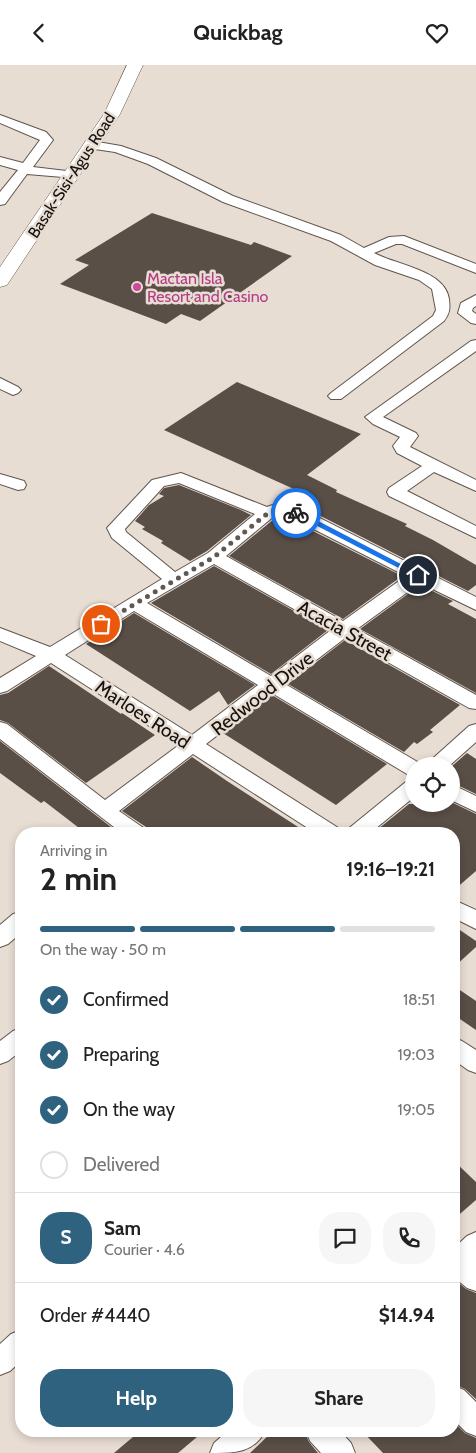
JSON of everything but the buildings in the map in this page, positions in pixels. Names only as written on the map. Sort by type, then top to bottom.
[{"type":"street","name":"Basak-Sisi-Agus Road","points":[[0,281],[112,114],[135,65]]},
{"type":"street","points":[[0,119],[46,137],[47,140],[0,201]]},
{"type":"street","points":[[92,145],[117,149],[143,157],[228,199],[336,238],[380,262],[424,277],[438,287],[441,293],[443,310],[439,319],[336,396]]},
{"type":"street","points":[[0,161],[25,167],[33,172],[73,173]]},
{"type":"street","points":[[0,188],[15,180]]},
{"type":"street","points":[[363,253],[394,240],[404,240],[476,269]]},
{"type":"street","points":[[476,299],[466,306],[465,313],[476,320]]},
{"type":"street","points":[[476,344],[373,417],[408,434],[410,438],[401,446],[402,448],[476,486]]},
{"type":"street","points":[[432,465],[394,493],[476,533]]},
{"type":"street","points":[[174,580],[118,534],[116,528],[158,483],[181,478],[268,513]]},
{"type":"street","points":[[0,479],[18,485]]},
{"type":"street","points":[[0,687],[134,603],[214,557],[268,513],[281,507],[476,605]]},
{"type":"street","name":"Acacia Street","points":[[214,557],[476,703]]},
{"type":"street","name":"Redwood Drive","points":[[105,811],[418,575]]},
{"type":"street","points":[[134,603],[405,764]]},
{"type":"street","name":"Marloes Road","points":[[0,634],[52,655],[322,827]]},
{"type":"street","points":[[0,729],[128,827]]},
{"type":"street","points":[[447,757],[476,731]]},
{"type":"street","points":[[364,827],[405,793]]},
{"type":"street","points":[[460,796],[476,805]]},
{"type":"street","points":[[460,912],[476,921]]},
{"type":"street","points":[[0,938],[15,925]]},
{"type":"street","points":[[0,1054],[15,1043]]},
{"type":"street","points":[[460,1052],[476,1063]]},
{"type":"street","points":[[462,1269],[476,1244]]},
{"type":"street","points":[[0,1362],[15,1348]]},
{"type":"street","points":[[460,1406],[476,1422]]},
{"type":"street","points":[[224,1453],[244,1437]]},
{"type":"street","points":[[325,1437],[340,1453]]},
{"type":"way so far","points":[[101,624],[214,557],[268,513],[281,507],[296,513]]},
{"type":"place","name":"Mactan Isla Resort and Casino","points":[[137,287]]},
{"type":"route","points":[[296,513],[418,575]]}]
